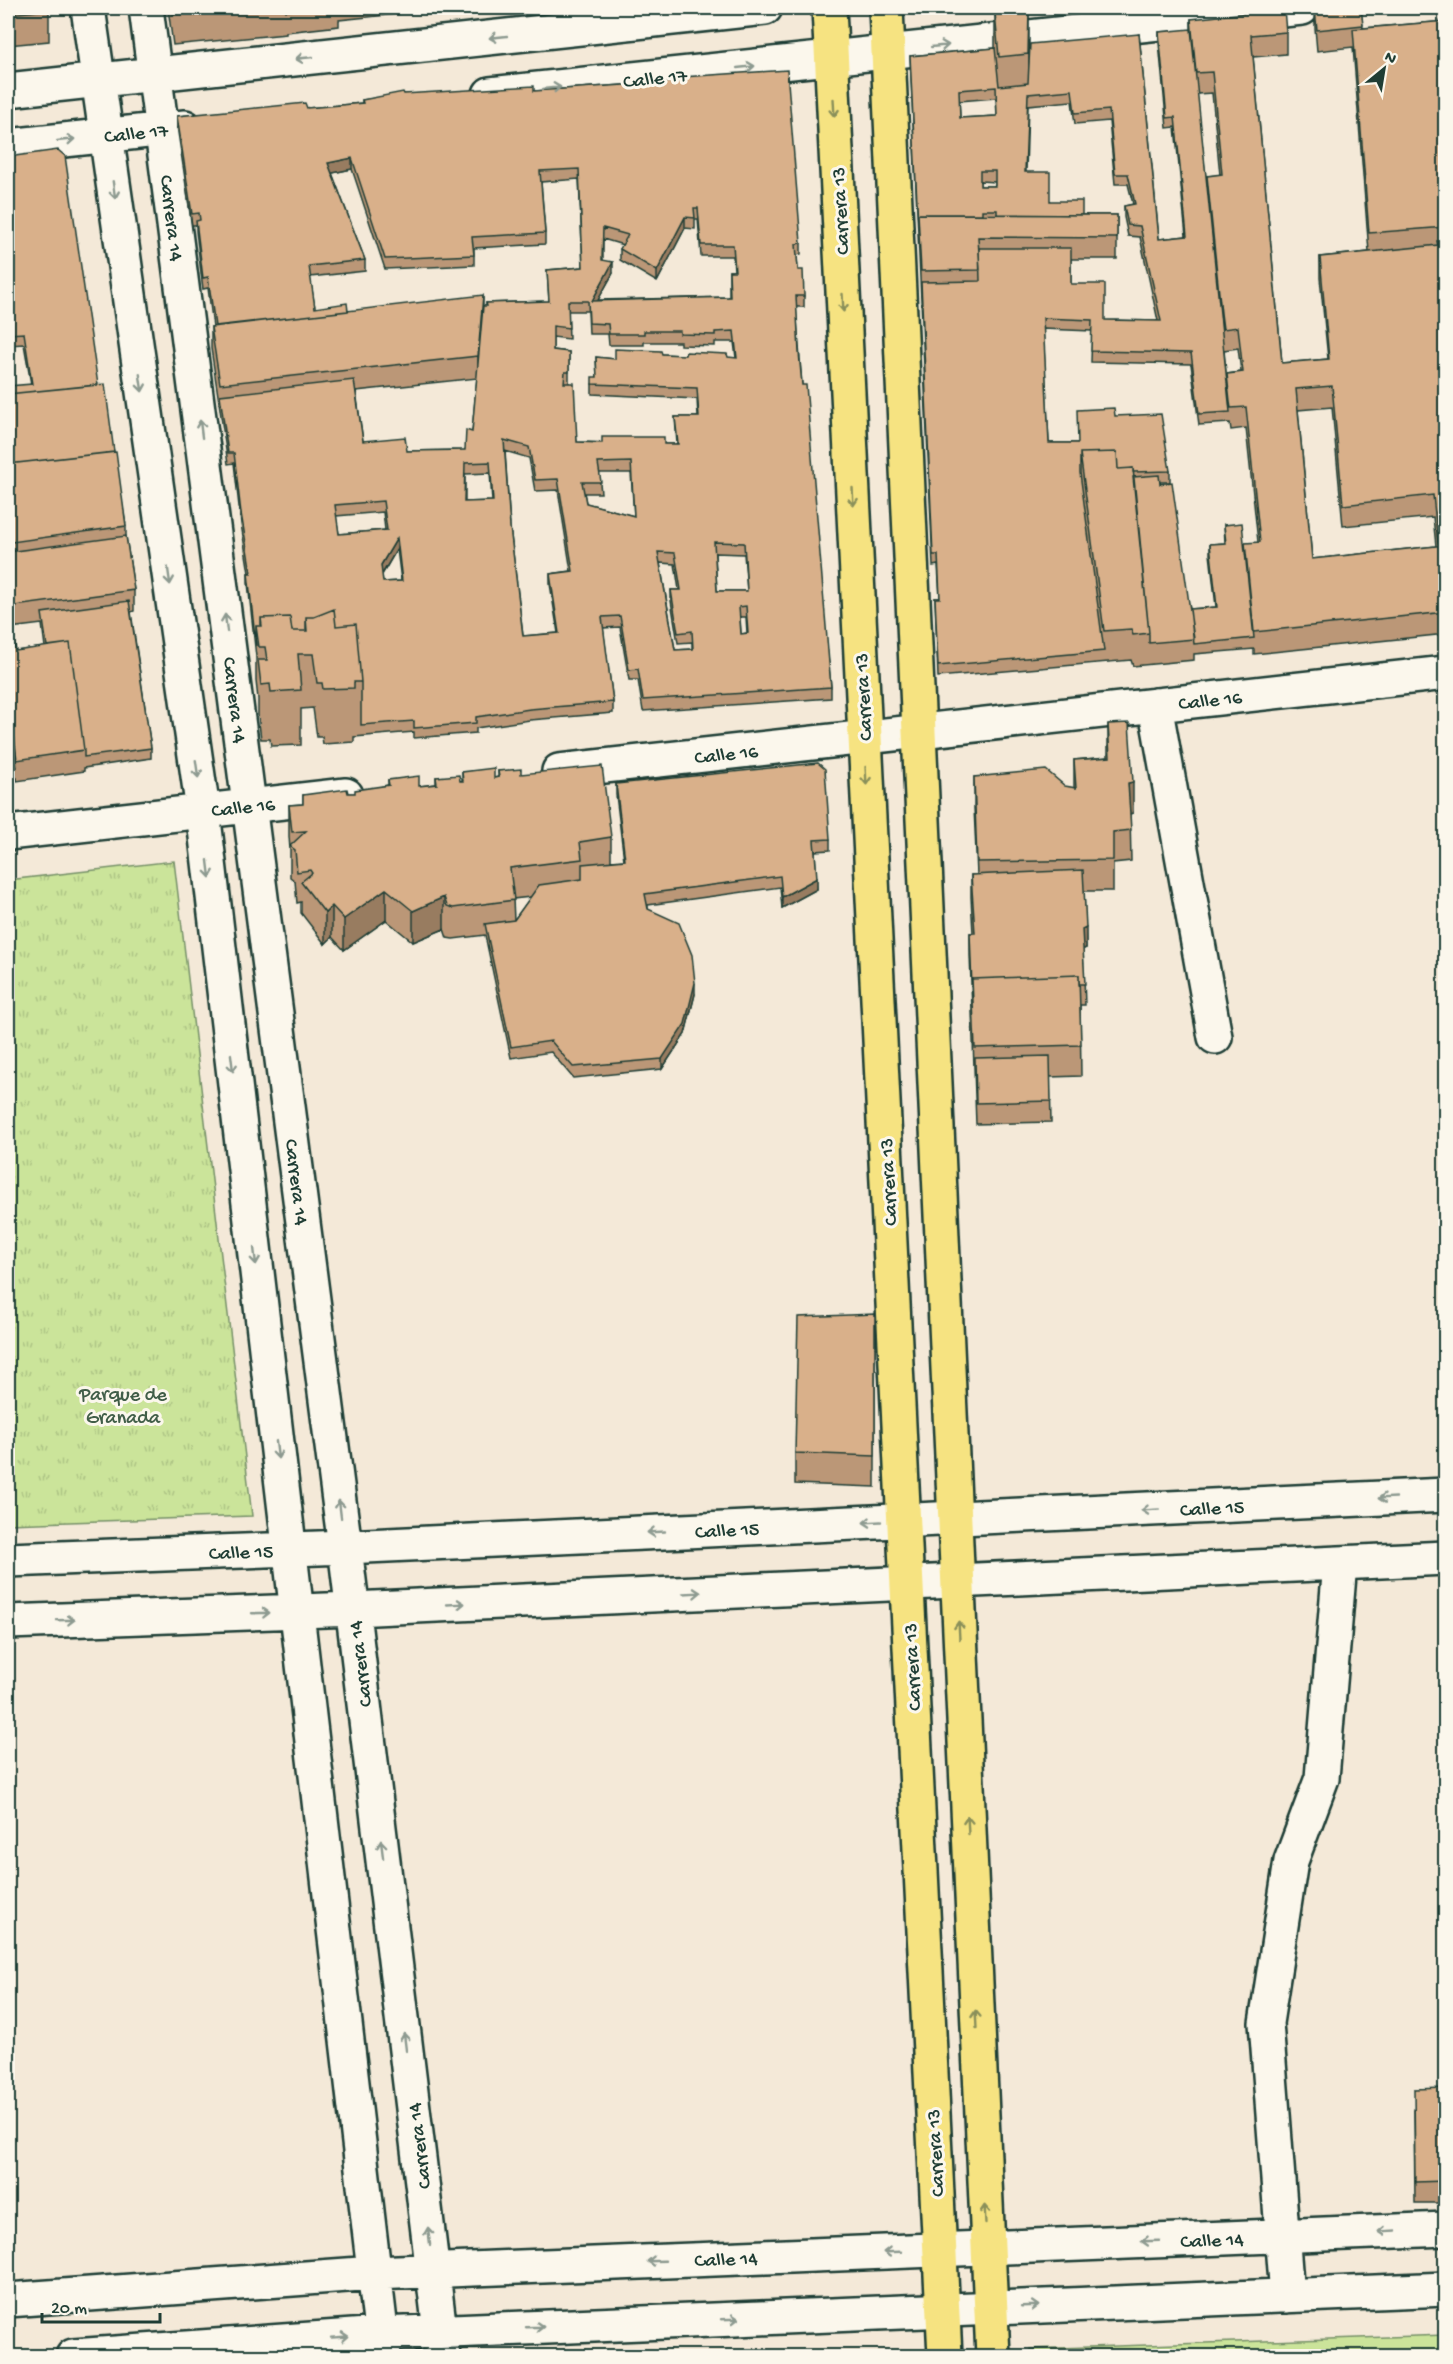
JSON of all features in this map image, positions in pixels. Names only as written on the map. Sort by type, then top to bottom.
[{"type":"main road","name":"Carrera 13","points":[[829,8],[945,2356]]},
{"type":"main road","points":[[886,8],[993,2356]]},
{"type":"street","points":[[88,8],[202,811],[382,2345]]},
{"type":"street","name":"Carrera 14","points":[[146,8],[353,1609],[442,2344]]},
{"type":"street","points":[[8,90],[758,8]]},
{"type":"street","name":"Calle 17","points":[[456,98],[1302,8]]},
{"type":"street","name":"Calle 17","points":[[8,146],[209,124]]},
{"type":"street","name":"Calle 16","points":[[533,774],[1446,673]]},
{"type":"street","points":[[1155,705],[1215,1037]]},
{"type":"street","name":"Calle 16","points":[[8,832],[380,791]]},
{"type":"street","name":"Calle 15","points":[[8,1560],[289,1550],[1446,1496]]},
{"type":"street","points":[[8,1622],[353,1609],[1446,1558]]},
{"type":"street","points":[[1287,2296],[1266,2023],[1291,1861],[1322,1778],[1340,1563]]},
{"type":"street","name":"Calle 14","points":[[8,2300],[374,2272],[1446,2229]]},
{"type":"street","points":[[73,2356],[442,2344],[943,2310],[1446,2289]]},
{"type":"green space","name":"Parque de Granada","points":[[174,861],[252,1516],[8,1524],[8,880]]},
{"type":"green space","points":[[1446,2335],[1445,2356],[1031,2356],[1030,2349]]},
{"type":"building","points":[[8,8],[49,8],[49,10],[8,14]]},
{"type":"building","points":[[172,8],[239,8],[173,14]]},
{"type":"building","points":[[286,8],[316,8],[286,11]]},
{"type":"building","points":[[1315,8],[1361,8],[1363,25],[1317,30]]},
{"type":"building","points":[[1029,9],[1028,54],[999,57],[995,13]]},
{"type":"building","points":[[1284,9],[1286,32],[1251,35],[1282,363],[1329,359],[1320,257],[1438,245],[1437,241],[1446,241],[1446,296],[1443,296],[1446,320],[1446,543],[1438,543],[1433,495],[1343,505],[1332,386],[1296,389],[1312,559],[1446,545],[1446,612],[1254,632],[1245,543],[1260,542],[1246,407],[1231,408],[1227,374],[1243,372],[1238,327],[1223,329],[1207,176],[1222,174],[1212,72],[1196,73],[1191,19]]},
{"type":"building","points":[[1446,21],[1446,227],[1369,233],[1353,29]]},
{"type":"building","points":[[1191,29],[1230,412],[1199,414],[1191,353],[1091,351],[1092,320],[1043,318],[1049,443],[1078,443],[1077,410],[1114,408],[1115,416],[1161,414],[1170,471],[1133,472],[1133,468],[1118,469],[1117,452],[1080,453],[1080,473],[1104,651],[938,666],[935,598],[940,598],[938,555],[933,555],[921,282],[980,281],[979,248],[1071,248],[1071,284],[1105,284],[1105,320],[1161,321],[1140,226],[1128,225],[1124,206],[1135,204],[1128,174],[1115,174],[1109,110],[1075,113],[1072,90],[1028,94],[1025,172],[1050,172],[1050,201],[1082,201],[1082,215],[997,214],[997,210],[982,210],[982,214],[918,214],[918,225],[910,56],[995,48],[999,86],[1028,83],[1030,44],[1139,34],[1159,239],[1187,236],[1175,117],[1167,118],[1159,32]],"holes":[[[996,87],[997,116],[960,118],[959,90]],[[980,171],[995,171],[995,186],[980,186]]]},
{"type":"building","points":[[787,70],[801,243],[796,244],[798,270],[803,270],[804,296],[796,296],[799,352],[802,385],[806,385],[831,687],[643,700],[638,669],[629,670],[620,616],[602,617],[613,702],[530,709],[476,717],[476,723],[414,728],[414,721],[361,725],[361,682],[356,624],[336,626],[334,609],[314,617],[306,617],[306,631],[292,631],[290,617],[261,618],[261,626],[256,626],[256,646],[248,573],[251,573],[234,453],[228,453],[220,395],[354,380],[363,441],[405,437],[407,451],[465,450],[466,430],[472,432],[483,306],[487,306],[486,303],[549,301],[547,270],[583,267],[579,169],[540,171],[545,233],[472,237],[474,255],[385,259],[352,158],[328,163],[365,260],[309,266],[315,308],[347,303],[348,311],[215,326],[208,277],[203,278],[196,221],[200,220],[199,213],[192,214],[177,116],[305,103],[307,108],[363,103],[362,100],[403,92],[404,94],[534,86],[534,91],[683,81],[682,77]],"holes":[[[694,208],[698,208],[701,245],[733,245],[735,271],[729,271],[730,297],[592,301],[613,262],[602,260],[603,228],[628,235],[620,249],[657,271],[685,217],[695,218]],[[568,301],[588,301],[589,323],[608,324],[609,334],[680,331],[680,334],[715,335],[715,332],[734,331],[737,358],[728,357],[727,354],[686,352],[685,355],[662,354],[661,351],[615,349],[615,359],[596,357],[597,377],[592,377],[592,384],[697,388],[699,417],[675,417],[678,444],[664,444],[664,437],[602,437],[602,443],[577,442],[574,383],[564,383],[565,372],[569,372],[569,352],[553,350],[553,326],[569,328]],[[504,440],[529,447],[535,480],[558,479],[573,571],[550,574],[559,633],[523,636],[510,527]],[[490,462],[493,501],[464,502],[465,463]],[[631,462],[634,516],[586,503],[582,482],[601,482],[598,463]],[[383,501],[387,530],[339,534],[335,505]],[[397,538],[402,581],[383,582],[381,565]],[[714,542],[744,543],[747,591],[717,591]],[[658,552],[675,553],[681,590],[671,590],[678,633],[692,631],[693,649],[675,650]],[[746,606],[748,633],[741,634],[739,607]]]},
{"type":"building","points":[[58,150],[65,156],[98,385],[8,394],[8,386],[32,384],[24,333],[8,334],[8,157]]},
{"type":"building","points":[[918,214],[1117,215],[1117,238],[978,237],[980,270],[921,271]]},
{"type":"building","points":[[483,295],[478,356],[220,384],[211,327]]},
{"type":"building","points":[[105,384],[114,452],[8,464],[8,394]]},
{"type":"building","points":[[116,452],[126,526],[12,542],[8,524],[8,464]]},
{"type":"building","points":[[1117,452],[1118,469],[1133,468],[1149,633],[1133,635],[1131,629],[1104,631],[1080,453]]},
{"type":"building","points":[[1159,475],[1160,484],[1172,482],[1194,639],[1149,643],[1133,477]]},
{"type":"building","points":[[1242,523],[1254,638],[1194,644],[1190,609],[1217,607],[1210,544],[1226,543],[1224,525]]},
{"type":"building","points":[[126,536],[134,590],[8,607],[8,552]]},
{"type":"building","points":[[129,601],[151,748],[84,757],[70,643],[47,646],[42,613]]},
{"type":"building","points":[[334,609],[336,626],[356,624],[361,682],[354,682],[354,688],[323,689],[322,683],[317,683],[313,654],[298,654],[301,690],[271,692],[270,684],[261,685],[258,660],[267,660],[265,647],[259,647],[256,626],[262,626],[261,618],[290,617],[292,631],[307,631],[306,617],[314,617]]},
{"type":"building","points":[[10,628],[16,651],[70,643],[84,750],[17,760],[8,683],[8,629]]},
{"type":"building","points":[[8,693],[17,767],[8,768]]},
{"type":"building","points":[[1129,723],[1133,782],[1128,783],[1131,830],[1113,832],[1113,860],[977,862],[974,777],[1046,770],[1065,786],[1076,788],[1074,760],[1110,757],[1108,724]]},
{"type":"building","points":[[818,763],[825,769],[830,839],[814,840],[817,878],[782,897],[780,876],[645,894],[648,909],[679,923],[692,955],[695,983],[685,1024],[662,1059],[573,1067],[551,1041],[511,1047],[485,924],[514,920],[539,885],[582,879],[582,864],[625,860],[616,784]]},
{"type":"building","points":[[602,766],[611,837],[580,842],[582,859],[510,868],[514,900],[453,908],[447,906],[444,897],[413,911],[386,889],[344,919],[332,906],[325,913],[301,882],[312,873],[310,870],[297,872],[295,850],[290,846],[306,831],[292,832],[289,805],[303,804],[303,795],[347,789],[348,793],[355,793],[355,790],[389,785],[388,780],[419,776],[419,786],[437,784],[436,777],[459,775],[460,781],[463,781],[462,772],[494,768],[494,778],[499,777],[498,771],[521,769],[521,774]]},
{"type":"building","points":[[1083,870],[1086,927],[1082,929],[1085,984],[1079,984],[1079,975],[972,979],[972,988],[970,933],[975,933],[971,875]]},
{"type":"building","points":[[1079,975],[1081,1045],[975,1048],[972,979]]},
{"type":"building","points":[[1050,1056],[1051,1101],[976,1103],[975,1058]]},
{"type":"building","points":[[875,1314],[875,1456],[795,1453],[798,1317]]},
{"type":"building","points":[[1446,2088],[1446,2181],[1415,2182],[1414,2089]]}]
